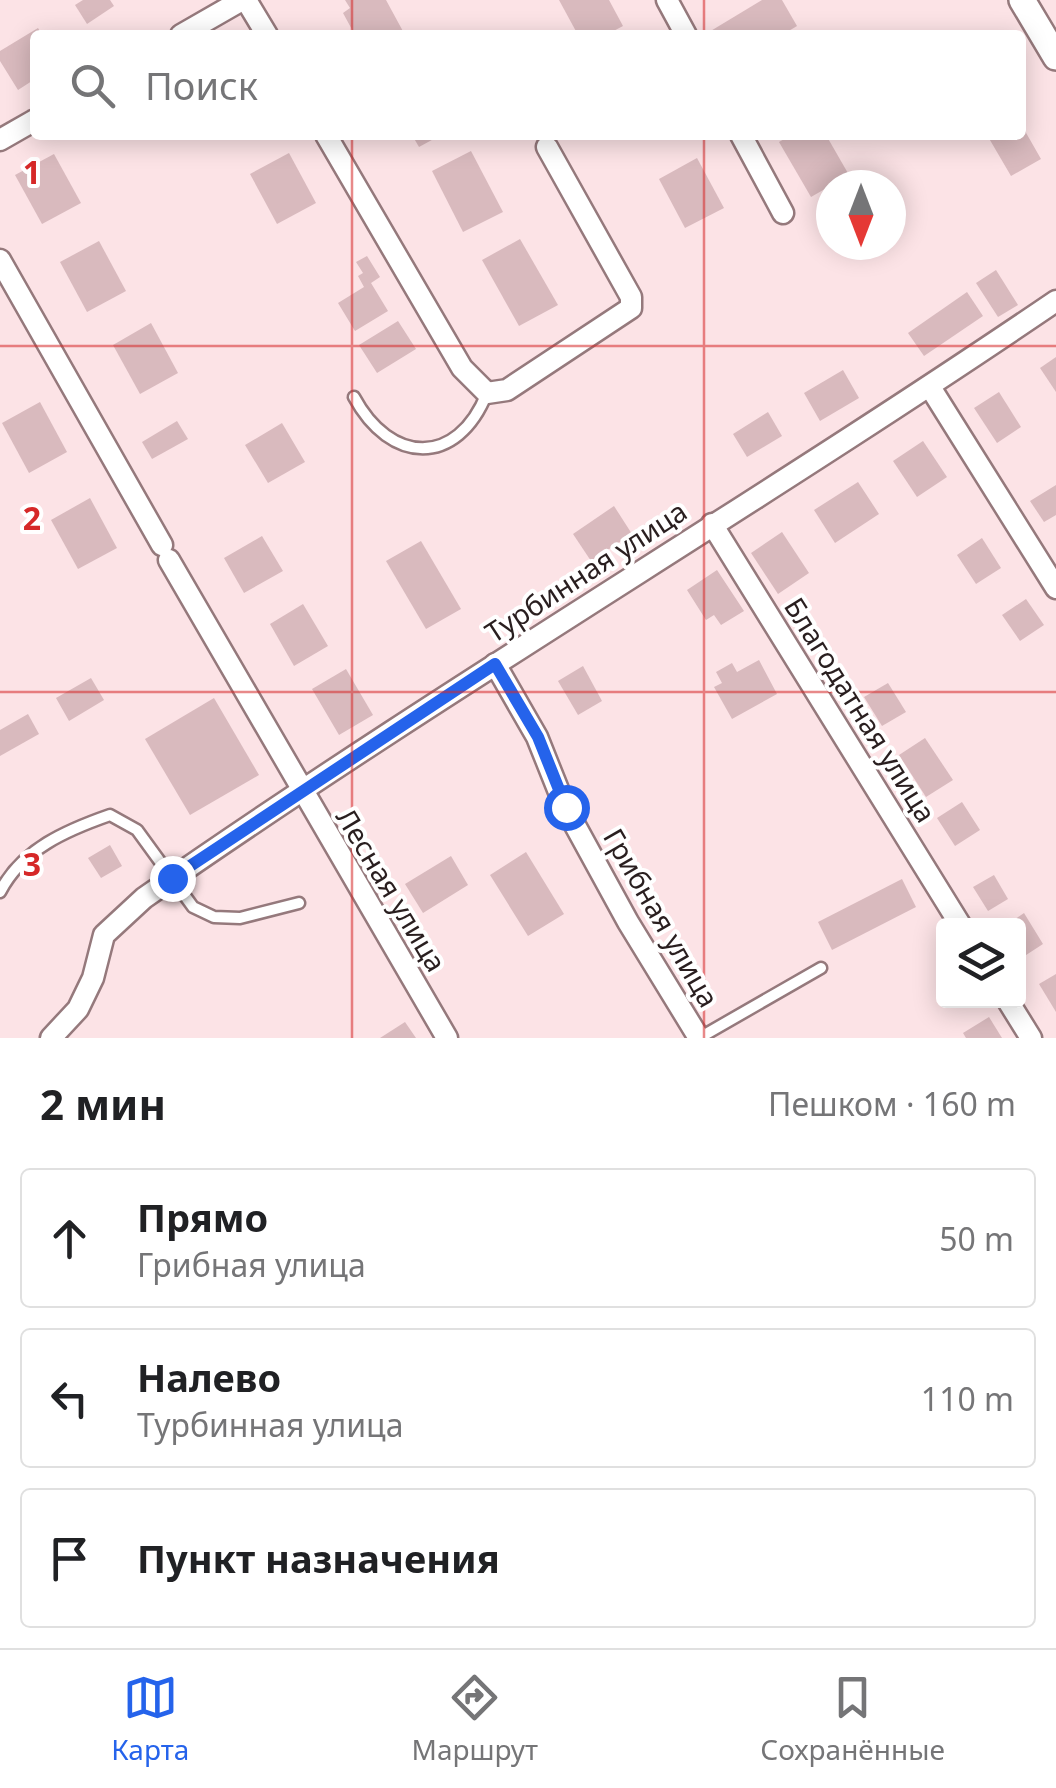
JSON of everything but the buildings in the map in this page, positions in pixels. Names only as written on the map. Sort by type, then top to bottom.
[{"type":"street","points":[[190,30],[244,0],[264,30]]},
{"type":"street","points":[[667,0],[683,30]]},
{"type":"street","points":[[1022,0],[1056,56]]},
{"type":"street","points":[[0,140],[30,123]]},
{"type":"street","points":[[329,140],[462,368],[487,393],[507,390],[632,308],[631,297],[548,146]]},
{"type":"street","points":[[744,140],[783,212]]},
{"type":"street","name":"Лесная улица","points":[[0,260],[302,792],[448,1038]]},
{"type":"street","name":"Турбинная улица","points":[[50,1038],[78,1008],[93,978],[104,935],[122,915],[172,878],[1056,302]]},
{"type":"street","points":[[930,387],[1056,588]]},
{"type":"street","name":"Благодатная улица","points":[[712,524],[956,918]]},
{"type":"street","name":"Грибная улица","points":[[495,664],[538,737],[566,807],[628,922],[699,1038]]},
{"type":"street","points":[[1013,1008],[1031,1038]]},
{"type":"lane","points":[[354,397],[372,424],[392,441],[418,450],[440,446],[464,429],[480,410],[487,393]]},
{"type":"lane","points":[[0,892],[8,878],[59,833],[110,815],[137,830],[193,907],[214,917],[240,918],[299,902]]},
{"type":"lane","points":[[699,1038],[821,968]]},
{"type":"route","points":[[172,878],[495,664],[538,737],[566,807]]}]
